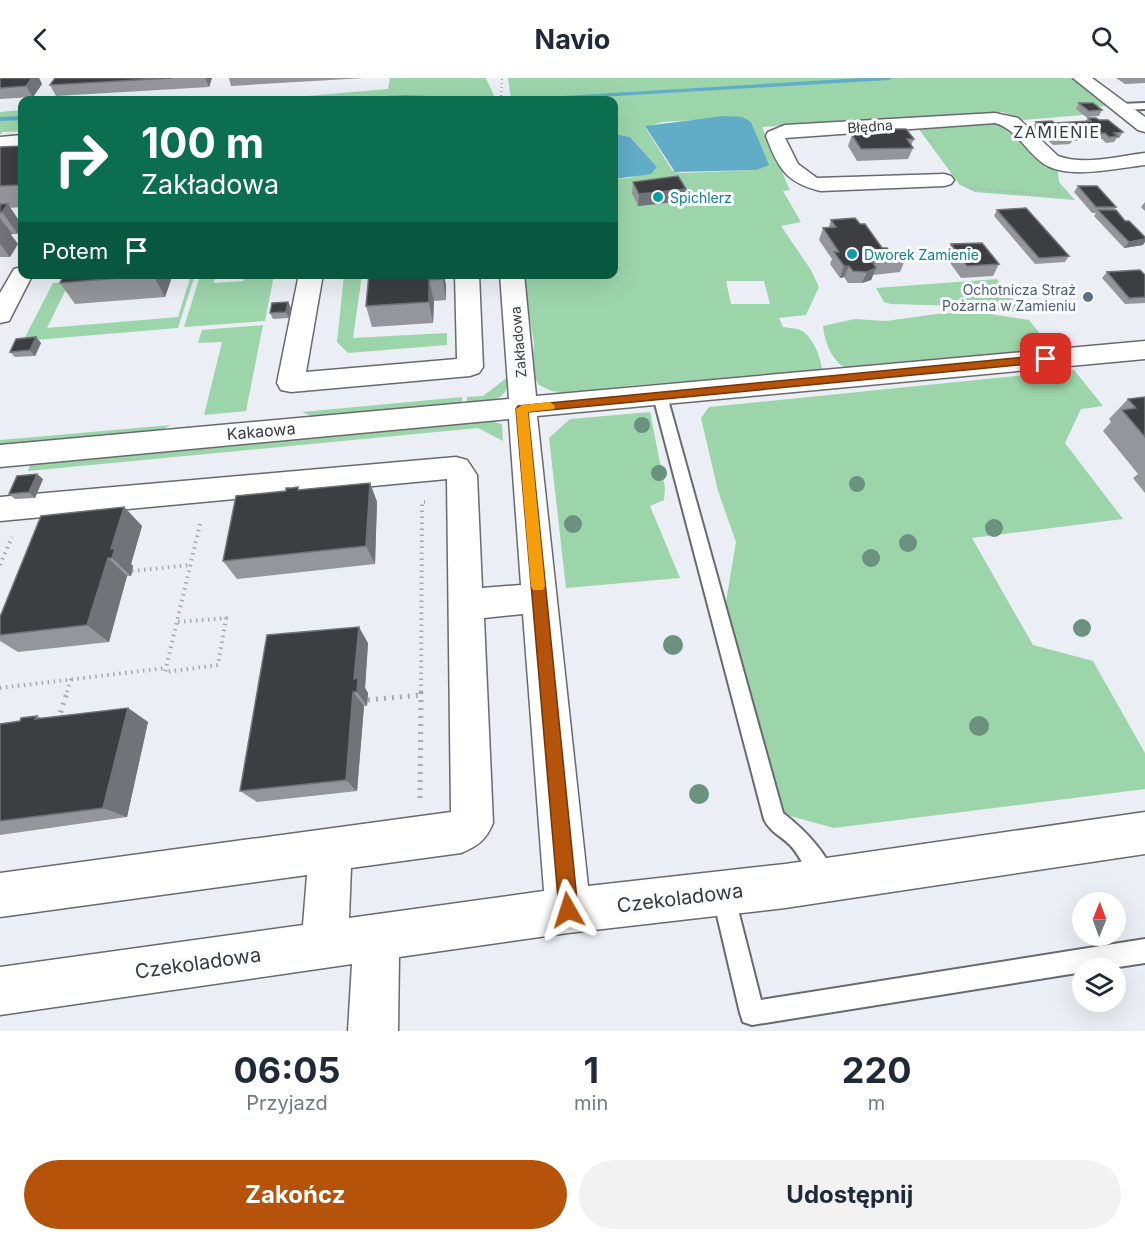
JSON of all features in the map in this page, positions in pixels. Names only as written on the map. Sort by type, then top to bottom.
[{"type":"street","points":[[1081,78],[1145,126]]},
{"type":"street","name":"Błędna","points":[[944,180],[820,185],[806,182],[795,176],[775,136],[785,131],[1001,118],[1012,122],[1051,160],[1058,163]]},
{"type":"street","points":[[0,143],[18,141]]},
{"type":"street","points":[[1058,163],[1074,165],[1145,159]]},
{"type":"street","points":[[0,315],[19,279]]},
{"type":"street","points":[[284,429],[309,279]]},
{"type":"street","points":[[291,383],[471,367],[467,279]]},
{"type":"street","name":"Zakładowa","points":[[513,279],[522,373],[522,409],[568,910]]},
{"type":"street","points":[[522,409],[1145,350]]},
{"type":"street","name":"Kakaowa","points":[[3,462],[284,429],[522,409]]},
{"type":"street","points":[[0,895],[461,832],[472,823],[462,475],[456,468],[449,467],[7,521]]},
{"type":"street","points":[[466,604],[539,598]]},
{"type":"street","name":"Czekoladowa","points":[[0,991],[568,910],[827,880],[1145,833]]},
{"type":"street","points":[[324,945],[330,850]]},
{"type":"street","points":[[373,1031],[376,938]]},
{"type":"lane","points":[[1120,107],[1145,106]]},
{"type":"lane","points":[[660,396],[774,819],[798,838],[827,880]]},
{"type":"lane","points":[[723,893],[752,1013],[1145,951]]},
{"type":"path","points":[[501,78],[501,96]]},
{"type":"path","points":[[944,180],[961,187],[1050,195],[1058,193],[1058,184],[1048,171],[1058,163]]},
{"type":"path","points":[[420,805],[422,502],[428,501],[428,493]]},
{"type":"path","points":[[178,622],[226,618],[218,665],[165,672],[202,514]]},
{"type":"path","points":[[0,565],[7,521]]},
{"type":"path","points":[[132,571],[190,565]]},
{"type":"path","points":[[0,688],[166,668]]},
{"type":"path","points":[[55,730],[71,679]]},
{"type":"path","points":[[368,699],[421,695]]},
{"type":"green space","points":[[390,78],[486,78],[494,96],[307,96],[388,89]]},
{"type":"green space","points":[[508,78],[1073,78],[1109,106],[1088,107],[1083,115],[1022,120],[1003,112],[762,127],[790,190],[783,191],[801,222],[781,226],[811,270],[819,287],[806,315],[779,318],[783,327],[800,330],[810,338],[822,369],[818,373],[663,383],[570,393],[552,391],[539,385],[531,372],[534,344],[524,279],[618,279],[618,179],[630,178],[657,167],[630,137],[618,135],[618,96],[510,96]],"holes":[[[693,120],[751,122],[768,165],[757,170],[680,173],[672,170],[645,127],[663,122]],[[726,281],[764,281],[770,304],[731,304]]]},
{"type":"green space","points":[[18,110],[18,131],[2,132],[0,135],[0,112]]},
{"type":"green space","points":[[993,122],[1007,126],[1045,167],[1058,171],[1059,182],[1075,200],[975,192],[960,185],[918,128]]},
{"type":"green space","points":[[71,279],[47,328],[178,317],[190,279],[194,279],[178,328],[23,341],[53,283],[66,282]]},
{"type":"green space","points":[[199,279],[215,279],[214,283],[243,281],[243,279],[273,279],[265,321],[184,327]]},
{"type":"green space","points":[[344,279],[361,279],[353,338],[447,333],[447,345],[348,353],[337,342]]},
{"type":"green space","points":[[997,279],[1023,313],[960,306],[891,304],[884,302],[876,288]]},
{"type":"green space","points":[[944,313],[990,314],[1029,320],[1055,352],[850,371],[838,363],[830,352],[823,326],[854,319],[886,321]]},
{"type":"green space","points":[[263,325],[246,411],[204,415],[222,342],[198,343],[202,330]]},
{"type":"green space","points":[[1074,370],[1103,406],[1081,409],[1065,443],[1123,519],[972,538],[1033,645],[1093,661],[1145,753],[1145,789],[834,828],[783,814],[725,608],[736,542],[718,491],[701,418],[709,407]]},
{"type":"green space","points":[[509,376],[508,385],[501,396],[490,401],[467,403],[467,397],[483,396]]},
{"type":"green space","points":[[462,397],[462,403],[314,417],[302,412]]},
{"type":"green space","points":[[650,412],[665,488],[664,500],[650,506],[680,578],[566,588],[549,438],[570,419]]},
{"type":"green space","points":[[486,420],[502,424],[503,441],[478,428],[28,471],[30,465]]},
{"type":"green space","points":[[171,425],[159,431],[0,446],[0,440]]},
{"type":"water","points":[[724,116],[742,117],[751,122],[769,165],[757,170],[675,172],[645,126]]},
{"type":"water","points":[[618,135],[630,137],[657,167],[651,174],[618,178]]},
{"type":"building","points":[[0,78],[32,78],[26,86],[0,88]]},
{"type":"building","points":[[55,78],[172,78],[50,85]]},
{"type":"building","points":[[1079,103],[1093,103],[1102,110],[1089,111]]},
{"type":"building","points":[[1088,118],[1108,120],[1123,132],[1114,133],[1118,136],[1109,137],[1105,133],[1070,136],[1073,139],[1056,140],[1036,122],[1091,121]]},
{"type":"building","points":[[879,129],[906,129],[914,139],[907,139],[913,148],[861,149],[852,135],[874,134],[873,131],[880,131]]},
{"type":"building","points":[[18,146],[18,185],[0,186],[0,147]]},
{"type":"building","points":[[678,176],[686,189],[639,194],[633,182]]},
{"type":"building","points":[[1078,186],[1097,186],[1116,207],[1096,207]]},
{"type":"building","points":[[0,204],[8,204],[0,213]]},
{"type":"building","points":[[1026,208],[1069,256],[1039,258],[997,210]]},
{"type":"building","points":[[1098,210],[1116,210],[1145,239],[1129,242]]},
{"type":"building","points":[[855,218],[860,224],[865,224],[882,248],[887,248],[893,256],[902,255],[905,260],[873,263],[876,268],[867,272],[853,271],[849,266],[844,266],[834,252],[839,252],[823,228],[836,227],[831,220]]},
{"type":"building","points":[[982,243],[999,264],[967,266],[951,244]]},
{"type":"building","points":[[1140,270],[1145,275],[1145,297],[1129,298],[1107,272]]},
{"type":"building","points":[[62,279],[106,279],[60,283]]},
{"type":"building","points":[[369,279],[442,279],[429,280],[429,302],[366,306]]},
{"type":"building","points":[[288,302],[286,312],[270,313],[272,303]]},
{"type":"building","points":[[36,337],[30,350],[10,352],[16,339]]},
{"type":"building","points":[[1145,397],[1145,437],[1122,410],[1136,408],[1128,399]]},
{"type":"building","points":[[37,474],[29,492],[9,494],[17,476]]},
{"type":"building","points":[[370,483],[366,546],[223,561],[236,496],[286,491],[286,488],[298,487],[298,490]]},
{"type":"building","points":[[124,507],[111,549],[115,548],[112,558],[108,558],[87,625],[0,635],[0,617],[41,516]]},
{"type":"building","points":[[359,627],[354,679],[358,678],[357,692],[353,692],[346,780],[240,791],[267,635]]},
{"type":"building","points":[[128,708],[103,808],[0,821],[0,724],[37,716],[35,719]]},
{"type":"waterway","points":[[594,96],[889,78]]},
{"type":"waterway","points":[[0,119],[18,118]]},
{"type":"slow traffic","points":[[538,586],[522,409],[550,406]]},
{"type":"place","name":"Spichlerz","points":[[658,197]]},
{"type":"place","name":"Dworek Zamienie","points":[[852,254]]},
{"type":"place","name":"Ochotnicza Straż Pożarna w Zamieniu","points":[[1088,297]]},
{"type":"district","name":"ZAMIENIE","points":[[1057,132]]},
{"type":"route","points":[[568,910],[522,409],[1046,359]]}]
